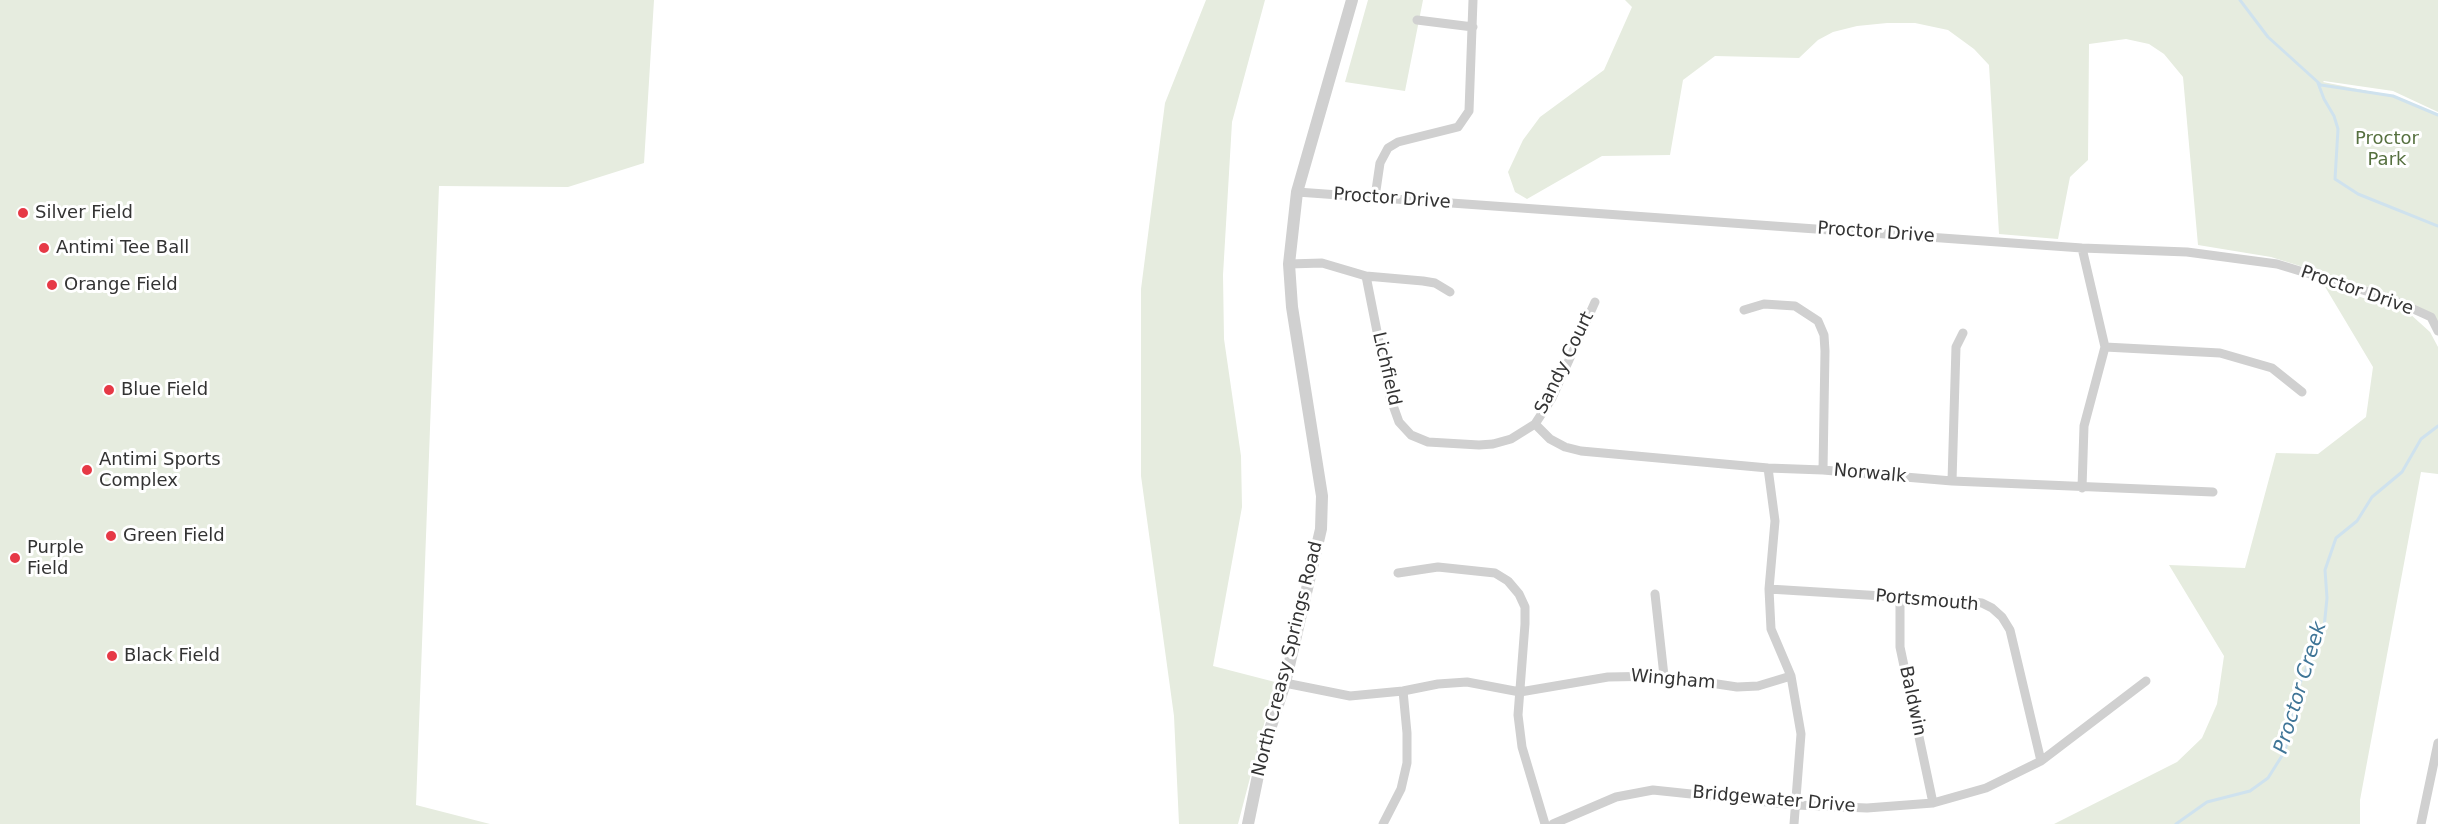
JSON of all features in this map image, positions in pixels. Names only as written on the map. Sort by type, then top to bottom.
[{"type":"street","name":"North Creasy Springs Road","points":[[1248,824],[1263,751],[1285,683],[1321,529],[1322,496],[1292,307],[1289,264],[1297,192],[1352,0]]},
{"type":"street","points":[[1375,197],[1380,162],[1388,148],[1398,142],[1458,127],[1465,119],[1471,100],[1473,0]]},
{"type":"street","points":[[1417,20],[1473,27]]},
{"type":"street","name":"Proctor Drive","points":[[1297,192],[2082,248],[2187,252],[2277,264],[2389,298],[2431,316],[2438,330]]},
{"type":"street","points":[[2082,248],[2105,347],[2084,426],[2082,488]]},
{"type":"street","points":[[1289,264],[1322,263],[1366,276],[1435,283],[1450,292]]},
{"type":"street","name":"Lichfield","points":[[1366,276],[1390,397],[1399,422],[1411,435],[1428,442],[1493,444],[1511,439],[1535,424]]},
{"type":"street","name":"Sandy Court","points":[[1535,424],[1552,398],[1595,302]]},
{"type":"street","points":[[1744,310],[1764,304],[1795,306],[1818,321],[1824,335],[1825,351],[1823,470]]},
{"type":"street","points":[[1952,481],[1956,346],[1963,333]]},
{"type":"street","points":[[2105,347],[2220,353],[2272,368],[2302,392]]},
{"type":"street","name":"Norwalk","points":[[1535,424],[1550,439],[1564,447],[1581,451],[1768,468],[1823,470],[1952,481],[2213,492]]},
{"type":"street","points":[[1768,468],[1775,521],[1769,589],[1771,629],[1791,676],[1801,734],[1794,824]]},
{"type":"street","points":[[1398,573],[1438,567],[1495,573],[1508,581],[1519,594],[1525,608],[1518,715],[1522,747],[1545,824]]},
{"type":"street","name":"Portsmouth","points":[[1769,589],[1982,603],[2002,617],[2010,630],[2041,761]]},
{"type":"street","points":[[1655,594],[1664,676]]},
{"type":"street","name":"Baldwin","points":[[1900,598],[1900,647],[1933,803]]},
{"type":"street","name":"Wingham","points":[[1520,692],[1608,677],[1664,676],[1737,687],[1758,686],[1791,676]]},
{"type":"street","name":"Bridgewater Drive","points":[[1552,824],[1616,797],[1653,790],[1796,805],[1867,808],[1933,803],[1986,788],[2041,761],[2146,681]]},
{"type":"street","points":[[1285,683],[1350,696],[1402,692],[1438,684],[1467,682],[1520,692]]},
{"type":"street","points":[[1383,824],[1401,789],[1407,763],[1407,734],[1402,692]]},
{"type":"street","points":[[2421,824],[2438,743]]},
{"type":"green space","points":[[0,0],[654,0],[644,163],[568,187],[439,186],[416,805],[490,824],[0,824]]},
{"type":"green space","points":[[1206,0],[1265,0],[1232,122],[1223,275],[1224,339],[1241,456],[1242,507],[1213,666],[1275,682],[1238,824],[1179,824],[1174,716],[1141,476],[1141,289],[1165,103]]},
{"type":"green space","points":[[1368,0],[1423,0],[1405,91],[1345,82]]},
{"type":"green space","name":"Proctor Park","points":[[1625,0],[2438,0],[2438,112],[2393,91],[2323,82],[2393,96],[2438,115],[2438,328],[2394,295],[2271,257],[2198,245],[2183,77],[2164,54],[2149,44],[2126,39],[2089,44],[2088,160],[2070,177],[2058,239],[1999,234],[1989,65],[1974,49],[1948,30],[1915,23],[1857,26],[1833,32],[1818,40],[1799,58],[1715,56],[1683,80],[1670,155],[1602,156],[1527,199],[1515,192],[1508,172],[1523,140],[1540,117],[1604,70],[1632,7]]},
{"type":"green space","points":[[2324,285],[2409,313],[2430,332],[2438,347],[2438,474],[2421,472],[2360,800],[2360,824],[2054,824],[2177,762],[2202,738],[2217,704],[2224,656],[2169,565],[2245,568],[2276,453],[2318,454],[2366,417],[2373,367]]},
{"type":"waterway","name":"Proctor Creek","points":[[2240,0],[2268,37],[2321,85],[2393,96],[2438,115]]},
{"type":"waterway","name":"Proctor Creek","points":[[2318,83],[2338,129],[2335,179],[2358,194],[2438,226]]},
{"type":"waterway","name":"Proctor Creek","points":[[2176,824],[2207,802],[2250,791],[2268,778],[2285,751],[2300,683],[2324,628],[2327,598],[2325,570],[2336,538],[2357,521],[2372,497],[2402,472],[2421,439],[2438,426]]},
{"type":"place","name":"Silver Field","points":[[23,213]]},
{"type":"place","name":"Antimi Tee Ball","points":[[44,248]]},
{"type":"place","name":"Orange Field","points":[[52,285]]},
{"type":"place","name":"Blue Field","points":[[109,390]]},
{"type":"place","name":"Antimi Sports Complex","points":[[87,470]]},
{"type":"place","name":"Green Field","points":[[111,536]]},
{"type":"place","name":"Purple Field","points":[[15,558]]},
{"type":"place","name":"Black Field","points":[[112,656]]}]
